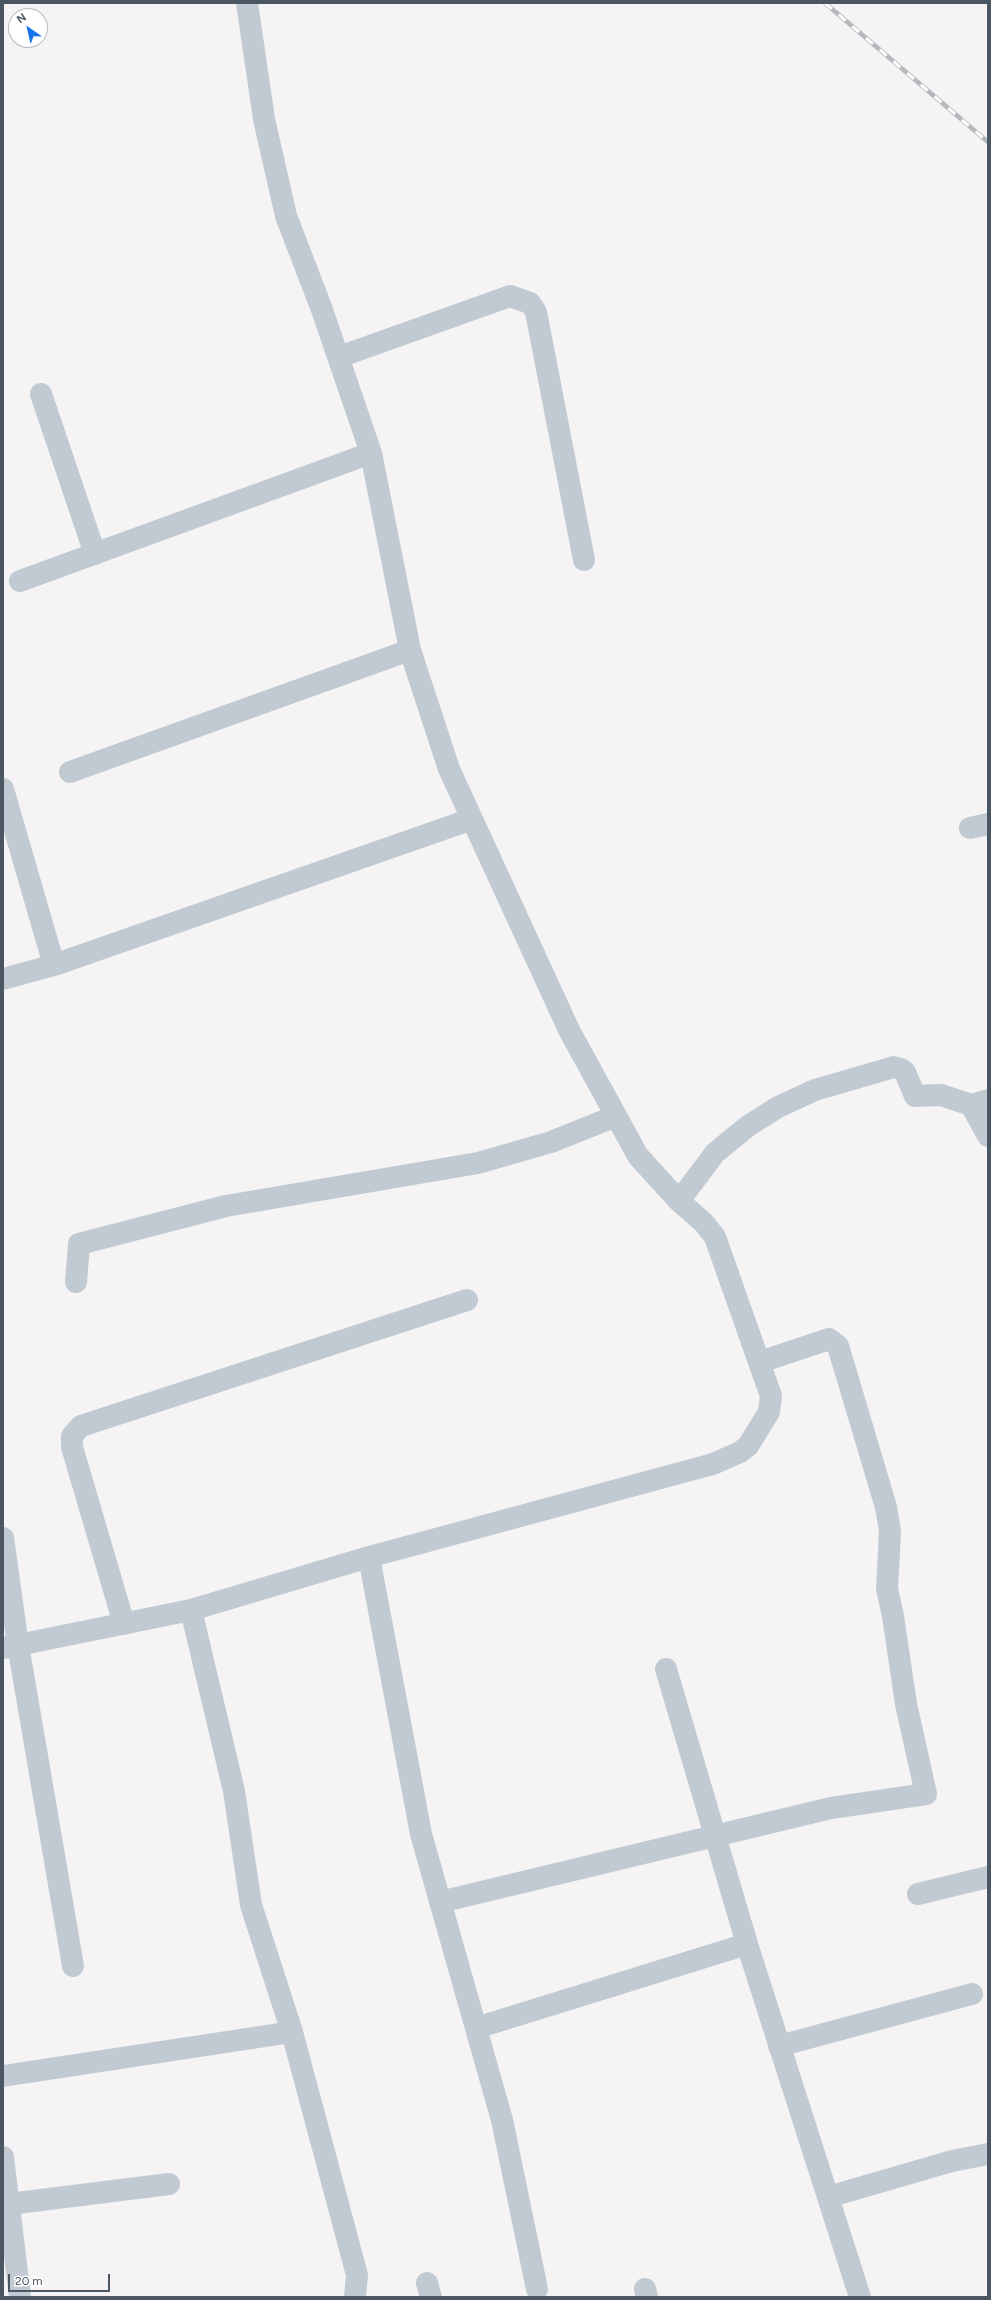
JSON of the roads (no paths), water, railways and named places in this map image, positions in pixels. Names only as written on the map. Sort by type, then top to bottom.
[{"type":"street","points":[[10,1647],[191,1610],[369,1557],[713,1464],[740,1452],[748,1446],[769,1412],[771,1396],[715,1237],[704,1223],[679,1201],[638,1156],[569,1030],[449,770],[410,650],[371,453],[339,357],[286,216],[264,119],[247,3]]},
{"type":"street","points":[[339,357],[510,296],[530,303],[536,312],[584,560]]},
{"type":"street","points":[[41,394],[95,554]]},
{"type":"street","points":[[20,581],[371,453]]},
{"type":"street","points":[[70,772],[410,650]]},
{"type":"street","points":[[3,789],[54,965]]},
{"type":"street","points":[[3,979],[54,965],[472,819]]},
{"type":"street","points":[[679,1201],[715,1153],[748,1126],[778,1107],[815,1090],[894,1067],[901,1068],[905,1072],[915,1096],[941,1095],[980,1102],[988,1136]]},
{"type":"street","points":[[76,1282],[79,1244],[226,1206],[478,1163],[551,1142],[616,1116]]},
{"type":"street","points":[[124,1624],[72,1447],[72,1436],[81,1426],[467,1300]]},
{"type":"street","points":[[440,1902],[831,1808],[926,1794],[906,1704],[893,1616],[887,1589],[890,1531],[886,1507],[838,1346],[829,1339],[760,1362]]},
{"type":"street","points":[[3,1538],[10,1647],[74,1966]]},
{"type":"street","points":[[369,1557],[421,1834],[502,2120],[537,2289]]},
{"type":"street","points":[[191,1610],[234,1791],[251,1905],[292,2032],[357,2275],[355,2297]]},
{"type":"street","points":[[666,1669],[747,1944],[860,2297]]},
{"type":"street","points":[[918,1894],[988,1877]]},
{"type":"street","points":[[476,2028],[747,1944]]},
{"type":"street","points":[[779,2046],[972,1994]]},
{"type":"street","points":[[3,2076],[292,2032]]},
{"type":"street","points":[[828,2197],[952,2161],[988,2154]]},
{"type":"street","points":[[3,2157],[20,2297]]},
{"type":"street","points":[[9,2204],[169,2184]]},
{"type":"railway","points":[[825,3],[988,142]]}]
